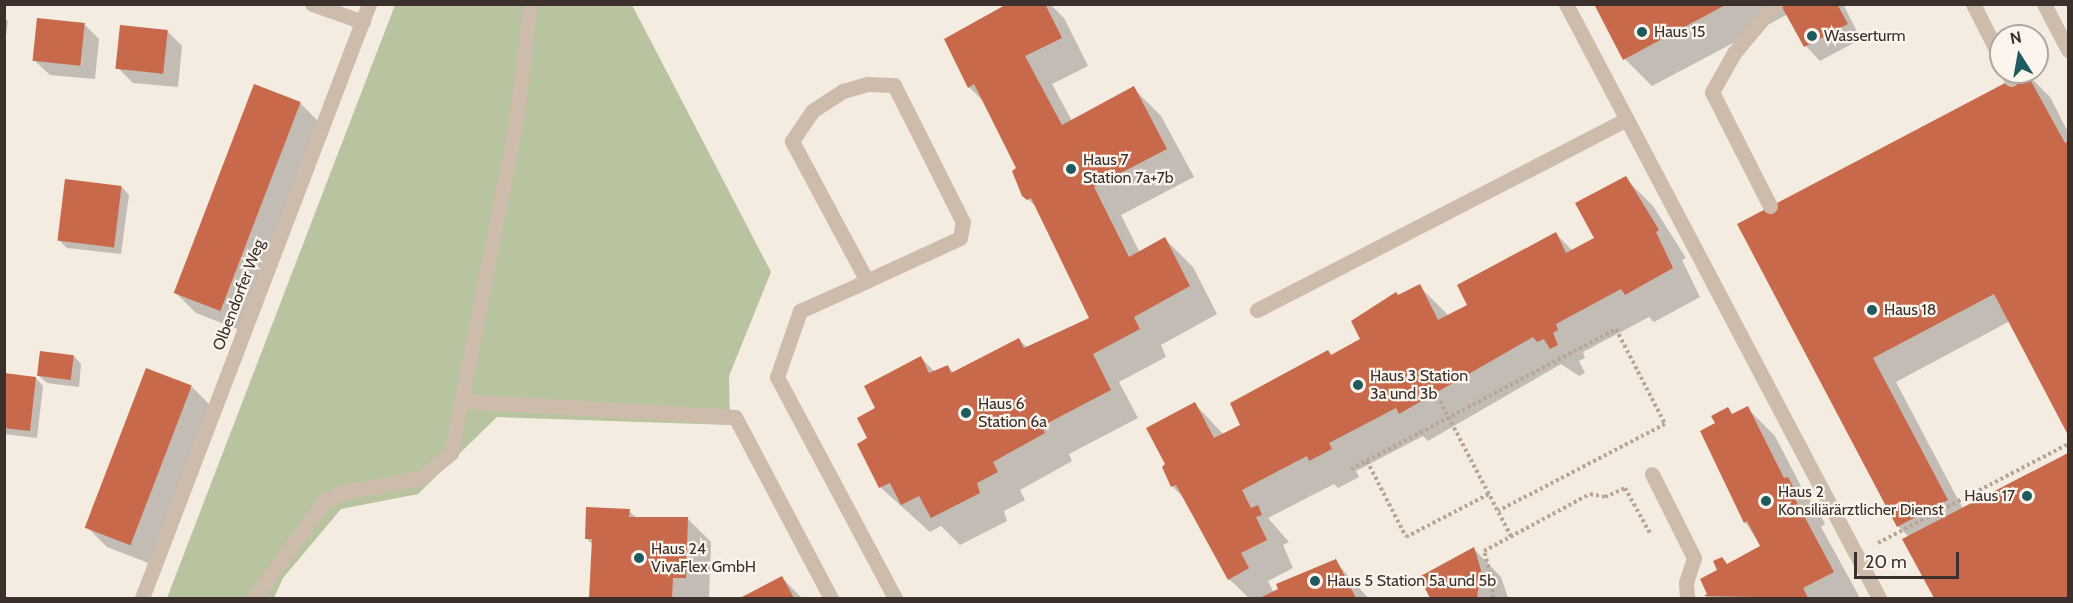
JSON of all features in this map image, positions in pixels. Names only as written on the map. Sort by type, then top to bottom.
[{"type":"street","points":[[312,4],[363,22]]},
{"type":"street","name":"Olbendorfer Weg","points":[[142,598],[369,4]]},
{"type":"street","points":[[254,598],[324,501],[345,492],[420,478],[451,453],[464,401],[516,122],[530,4]]},
{"type":"street","points":[[1566,4],[1880,598]]},
{"type":"street","points":[[1770,206],[1712,92],[1734,54],[1775,4]]},
{"type":"street","points":[[1973,4],[1989,35]]},
{"type":"street","points":[[2044,4],[2068,50]]},
{"type":"street","points":[[867,281],[792,141],[812,111],[843,91],[868,84],[894,85],[963,222],[960,238],[867,281],[800,311],[777,377],[895,598]]},
{"type":"street","points":[[1257,310],[1627,119]]},
{"type":"street","points":[[464,401],[735,417],[831,598]]},
{"type":"street","points":[[1652,474],[1694,558],[1686,583],[1687,598]]},
{"type":"path","points":[[1351,469],[1617,329],[1665,424],[1498,511]]},
{"type":"path","points":[[1440,401],[1511,536]]},
{"type":"path","points":[[1856,555],[2068,444]]},
{"type":"path","points":[[1367,460],[1406,537],[1489,494]]},
{"type":"path","points":[[1493,598],[1492,579],[1484,551],[1590,494],[1605,497],[1625,488],[1652,538]]},
{"type":"green space","points":[[395,5],[632,5],[771,272],[729,376],[730,425],[497,417],[418,494],[341,509],[283,578],[274,598],[167,598]]},
{"type":"building","points":[[1007,4],[1045,4],[1062,38],[1025,56],[1062,125],[1134,86],[1167,149],[1094,187],[1129,257],[1165,237],[1190,286],[1134,317],[1140,329],[1093,354],[1111,390],[1042,426],[1045,433],[993,462],[998,472],[977,483],[980,493],[931,518],[919,496],[901,505],[890,483],[879,488],[857,444],[867,438],[857,418],[875,408],[864,386],[921,356],[929,373],[948,365],[951,373],[1019,338],[1024,348],[1089,318],[1031,198],[1027,200],[1022,196],[1012,171],[1016,168],[974,84],[968,88],[944,39]]},
{"type":"building","name":"Haus 15","points":[[1594,4],[1727,4],[1623,60]]},
{"type":"building","name":"Wasserturm","points":[[1787,4],[1837,4],[1848,24],[1804,47],[1782,7]]},
{"type":"building","points":[[37,18],[85,23],[80,66],[33,61]]},
{"type":"building","points":[[120,25],[168,30],[163,74],[115,69]]},
{"type":"building","points":[[254,84],[301,102],[220,311],[174,293]]},
{"type":"building","name":"Haus 18","points":[[2003,84],[2033,84],[2065,143],[2068,141],[2068,435],[1994,294],[1873,358],[1948,500],[1897,527],[1737,224]]},
{"type":"building","name":"Haus 3 Station 3a und 3b","points":[[1626,176],[1659,230],[1656,232],[1673,268],[1625,295],[1621,289],[1556,324],[1558,330],[1553,333],[1558,345],[1550,349],[1544,339],[1537,342],[1533,337],[1399,414],[1396,408],[1329,443],[1332,449],[1309,461],[1307,456],[1242,490],[1251,508],[1258,505],[1262,515],[1256,517],[1267,540],[1241,553],[1249,568],[1228,580],[1176,485],[1171,487],[1162,467],[1165,464],[1146,428],[1195,402],[1214,438],[1240,425],[1230,403],[1328,350],[1331,355],[1360,339],[1351,321],[1396,292],[1398,295],[1420,284],[1438,320],[1467,305],[1457,285],[1556,232],[1566,253],[1594,238],[1575,203]]},
{"type":"building","points":[[65,179],[122,186],[114,247],[57,241]]},
{"type":"building","points":[[40,351],[74,355],[71,380],[37,376]]},
{"type":"building","points":[[146,368],[192,386],[130,545],[85,528]]},
{"type":"building","points":[[4,373],[36,377],[30,431],[4,428]]},
{"type":"building","name":"Haus 2 Konsiliärärztlicher Dienst","points":[[1748,406],[1784,478],[1788,477],[1798,496],[1795,499],[1834,572],[1803,588],[1808,598],[1704,596],[1707,594],[1700,579],[1717,570],[1713,561],[1722,557],[1727,564],[1760,546],[1747,521],[1744,523],[1700,431],[1715,423],[1711,416],[1728,407],[1732,414]]},
{"type":"building","name":"Haus 17","points":[[2068,453],[2068,598],[1934,598],[1902,539]]},
{"type":"building","name":"Haus 24 VivaFlex GmbH","points":[[586,507],[630,509],[629,517],[688,517],[686,578],[673,578],[672,598],[589,598],[592,539],[585,539]]},
{"type":"building","points":[[1474,547],[1481,570],[1477,598],[1430,598],[1419,577]]},
{"type":"building","name":"Haus 5 Station 5a und 5b","points":[[1336,559],[1356,598],[1260,598],[1278,589],[1276,584]]},
{"type":"building","name":"Haus 24 VivaFlex GmbH","points":[[782,576],[794,598],[740,598]]},
{"type":"place","name":"Haus 15","points":[[1642,32]]},
{"type":"place","name":"Wasserturm","points":[[1812,36]]},
{"type":"place","name":"Haus 7 Station 7a+7b","points":[[1071,169]]},
{"type":"place","name":"Haus 18","points":[[1872,310]]},
{"type":"place","name":"Haus 3 Station 3a und 3b","points":[[1358,385]]},
{"type":"place","name":"Haus 6 Station 6a","points":[[966,413]]},
{"type":"place","name":"Haus 17","points":[[2027,496]]},
{"type":"place","name":"Haus 2 Konsiliärärztlicher Dienst","points":[[1766,501]]},
{"type":"place","name":"Haus 24 VivaFlex GmbH","points":[[639,558]]},
{"type":"place","name":"Haus 5 Station 5a und 5b","points":[[1315,581]]}]
